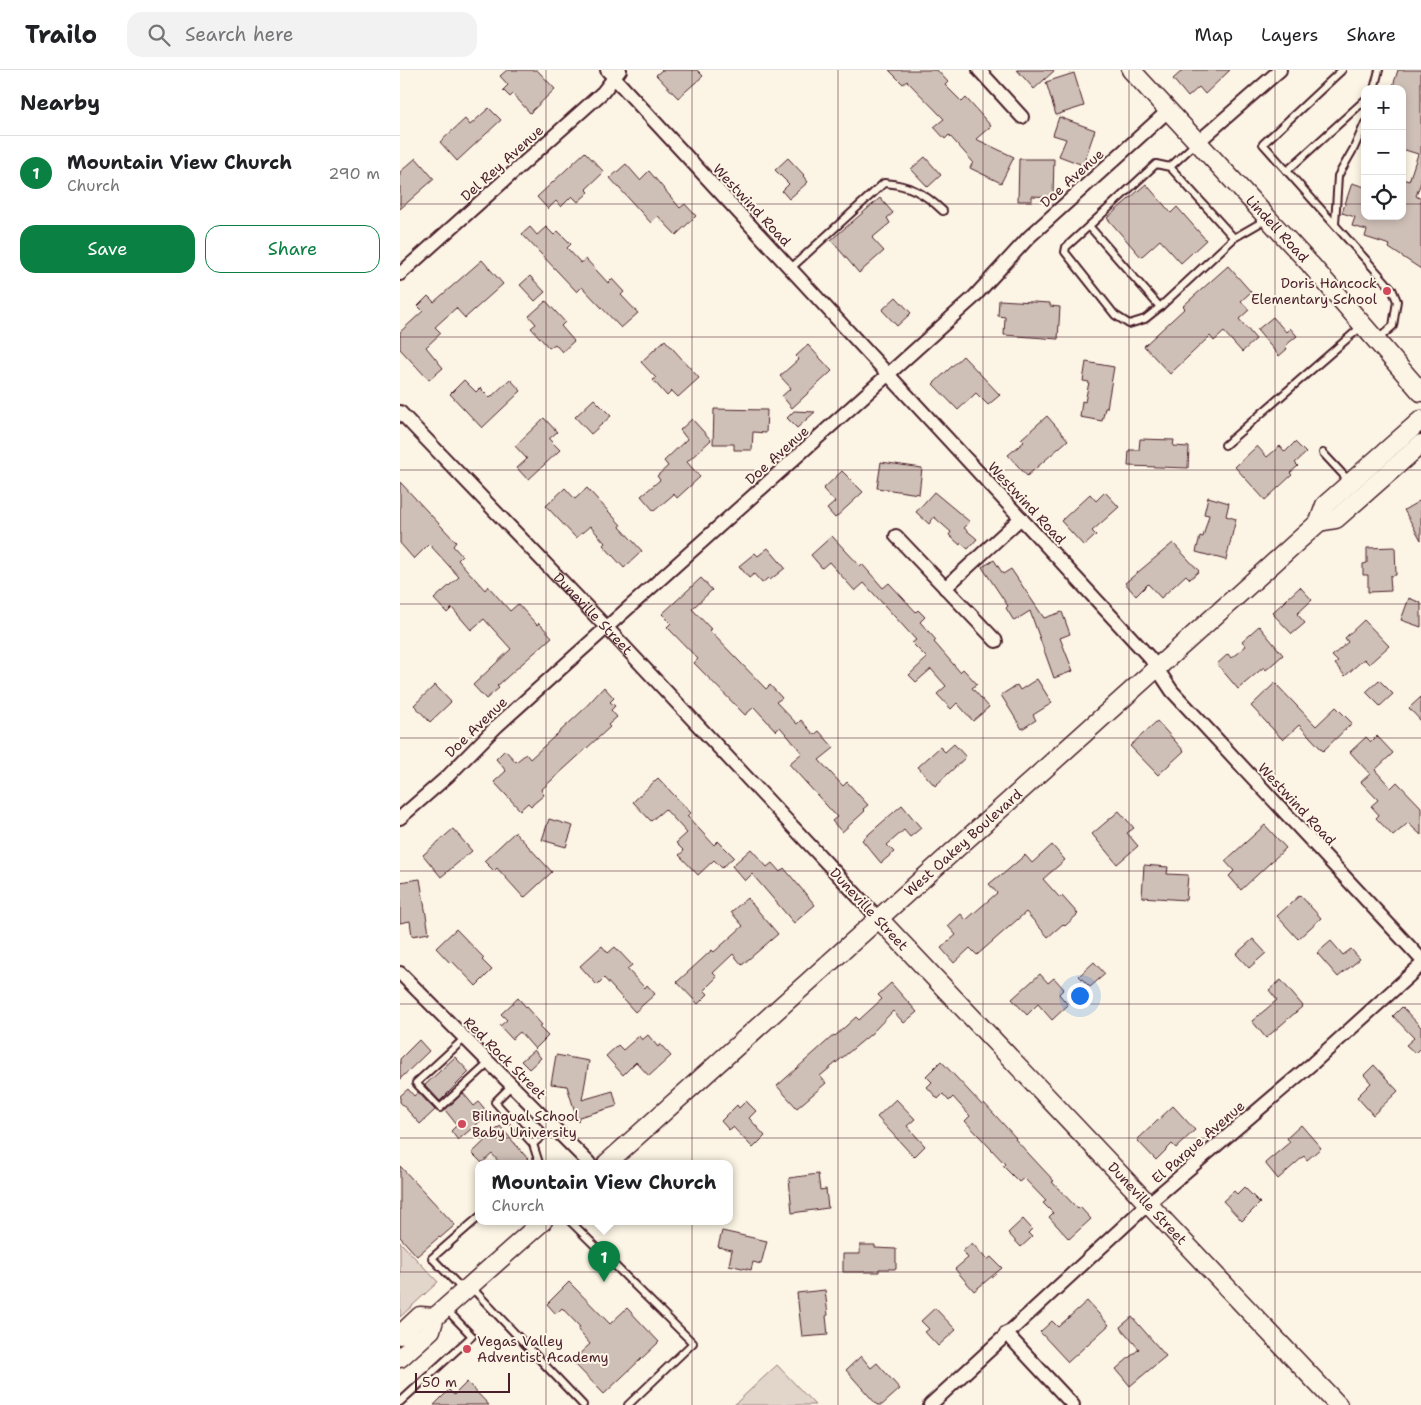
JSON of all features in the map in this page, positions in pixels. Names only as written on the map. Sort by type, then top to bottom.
[{"type":"main road","name":"Lindell Road","points":[[1131,70],[1268,218],[1421,392]]},
{"type":"main road","name":"West Oakey Boulevard","points":[[610,1160],[1319,522],[1325,506],[1421,420]]},
{"type":"main road","name":"West Oakey Boulevard","points":[[1319,522],[1336,519],[1421,444]]},
{"type":"main road","name":"Duneville Street","points":[[878,919],[1149,1203],[1338,1405]]},
{"type":"main road","points":[[400,1358],[431,1330],[440,1313],[539,1225]]},
{"type":"main road","points":[[400,1335],[420,1316],[440,1313]]},
{"type":"street","points":[[979,70],[1022,117]]},
{"type":"street","points":[[1198,142],[1280,70]]},
{"type":"street","name":"Westwind Road","points":[[614,73],[790,269],[1158,668],[1172,690],[1421,959]]},
{"type":"street","name":"Del Rey Avenue","points":[[400,274],[603,92],[614,73]]},
{"type":"street","name":"Doe Avenue","points":[[400,818],[448,776],[497,726],[973,298],[1029,237],[1169,110]]},
{"type":"street","name":"Duneville Street","points":[[400,412],[607,628],[878,919]]},
{"type":"street","points":[[945,588],[1021,518]]},
{"type":"street","points":[[896,536],[996,641]]},
{"type":"street","name":"El Parque Avenue","points":[[930,1405],[1149,1203],[1313,1063],[1421,965]]},
{"type":"street","name":"Red Rock Street","points":[[400,973],[586,1160]]},
{"type":"street","points":[[1006,1333],[1073,1405]]},
{"type":"lane","points":[[1342,70],[1263,144],[1392,289],[1397,301],[1393,316],[1393,326],[1376,341]]},
{"type":"lane","points":[[1375,85],[1379,70]]},
{"type":"lane","points":[[1288,171],[1361,104]]},
{"type":"lane","points":[[1335,224],[1338,176],[1362,130]]},
{"type":"lane","points":[[1170,167],[1198,142]]},
{"type":"lane","points":[[1234,238],[1170,167],[1156,164],[1066,247],[1065,252],[1115,315],[1130,324],[1145,319],[1234,238],[1268,218]]},
{"type":"lane","points":[[790,269],[884,184],[902,185],[929,198],[943,212]]},
{"type":"lane","points":[[1089,226],[1160,307]]},
{"type":"lane","points":[[1225,446],[1363,326]]},
{"type":"lane","points":[[1323,453],[1351,482]]},
{"type":"lane","points":[[465,1038],[416,1083],[440,1108],[489,1063]]},
{"type":"lane","points":[[512,1085],[495,1102],[533,1144],[538,1160]]},
{"type":"lane","points":[[533,1144],[553,1127]]},
{"type":"lane","points":[[475,1220],[432,1258],[467,1289],[583,1405]]},
{"type":"lane","points":[[574,1225],[693,1343],[628,1405]]},
{"type":"lane","points":[[400,1402],[472,1336],[440,1313]]},
{"type":"shaded area","points":[[400,1242],[438,1282],[400,1317]]},
{"type":"shaded area","points":[[777,1365],[815,1405],[734,1405]]},
{"type":"building","points":[[507,70],[537,70],[555,89],[530,113],[513,94],[510,97],[503,90],[508,85],[500,76]]},
{"type":"building","points":[[662,70],[697,70],[703,76],[678,98],[656,75]]},
{"type":"building","points":[[889,70],[937,70],[948,82],[945,85],[962,102],[966,98],[991,126],[976,139],[1014,157],[1001,183],[970,168],[973,162],[949,135],[945,139],[934,127],[944,119],[907,81],[903,84]]},
{"type":"building","points":[[1017,70],[1055,70],[1034,89]]},
{"type":"building","points":[[1183,70],[1230,70],[1205,94],[1199,87],[1188,97],[1173,79]]},
{"type":"building","points":[[1398,70],[1421,70],[1421,182],[1416,196],[1421,199],[1421,269],[1389,248],[1390,245],[1365,237],[1367,230],[1352,226],[1355,217],[1342,213],[1352,183],[1361,186],[1361,220],[1406,220],[1406,180],[1409,181],[1418,154],[1406,150],[1406,85],[1393,85]]},
{"type":"building","points":[[1074,73],[1084,106],[1056,115],[1046,82]]},
{"type":"building","points":[[489,108],[501,120],[457,161],[440,142],[465,119],[470,125]]},
{"type":"building","points":[[1059,117],[1095,130],[1083,165],[1059,156],[1066,139],[1053,135]]},
{"type":"building","points":[[585,152],[604,172],[586,189],[589,192],[578,202],[572,196],[561,207],[556,201],[548,209],[537,197]]},
{"type":"building","points":[[925,157],[941,175],[928,187],[911,169]]},
{"type":"building","points":[[416,158],[434,179],[400,209],[400,172]]},
{"type":"building","points":[[788,158],[808,182],[789,199],[782,191],[789,184],[775,170]]},
{"type":"building","points":[[1019,159],[1054,159],[1053,197],[1032,196],[1032,201],[1018,201]]},
{"type":"building","points":[[626,164],[640,180],[649,171],[680,208],[685,204],[696,216],[676,235],[658,216],[651,223],[610,178]]},
{"type":"building","points":[[1146,184],[1171,213],[1177,207],[1206,240],[1181,263],[1160,240],[1141,257],[1107,218]]},
{"type":"building","points":[[880,198],[893,213],[887,218],[890,223],[872,238],[884,251],[859,273],[831,240]]},
{"type":"building","points":[[530,227],[537,235],[546,227],[554,235],[558,231],[571,244],[567,248],[581,263],[586,259],[608,283],[612,279],[624,292],[621,295],[638,313],[621,328],[582,287],[577,292],[522,234]]},
{"type":"building","points":[[482,260],[503,284],[465,318],[456,308],[435,327],[441,333],[426,347],[443,368],[429,380],[400,349],[400,332],[423,311],[418,306],[428,296],[434,302]]},
{"type":"building","points":[[1228,266],[1251,292],[1241,301],[1249,310],[1239,319],[1256,339],[1242,352],[1224,332],[1214,341],[1210,336],[1170,374],[1144,346],[1185,308],[1183,306]]},
{"type":"building","points":[[530,276],[545,292],[535,301],[520,285]]},
{"type":"building","points":[[896,297],[911,313],[897,326],[882,310]]},
{"type":"building","points":[[999,300],[1050,303],[1050,306],[1060,307],[1058,339],[1004,335],[1005,317],[998,316]]},
{"type":"building","points":[[546,301],[565,322],[561,326],[574,341],[562,352],[555,344],[549,348],[531,328],[536,324],[529,316]]},
{"type":"building","points":[[1273,317],[1286,332],[1290,328],[1297,336],[1285,346],[1287,349],[1279,356],[1257,330]]},
{"type":"building","points":[[665,340],[699,378],[678,397],[672,391],[667,396],[653,380],[656,378],[641,362]]},
{"type":"building","points":[[808,345],[832,371],[792,408],[782,396],[791,388],[780,376],[799,359],[796,356]]},
{"type":"building","points":[[963,356],[1000,395],[988,405],[976,393],[958,410],[933,384]]},
{"type":"building","points":[[1086,362],[1114,367],[1107,408],[1105,408],[1102,421],[1080,417],[1082,401],[1085,402],[1089,382],[1083,381]]},
{"type":"building","points":[[510,379],[521,391],[482,428],[450,394],[464,380],[476,392],[480,388],[490,398]]},
{"type":"building","points":[[594,399],[611,416],[591,434],[575,417]]},
{"type":"building","points":[[714,409],[767,410],[766,433],[753,432],[752,450],[734,450],[734,444],[713,444]]},
{"type":"building","points":[[794,411],[815,412],[797,428],[787,418]]},
{"type":"building","points":[[1047,416],[1068,440],[1027,476],[1008,455],[1024,442],[1021,439]]},
{"type":"building","points":[[544,418],[557,432],[549,439],[560,450],[528,480],[517,468],[527,459],[515,446]]},
{"type":"building","points":[[692,419],[711,440],[687,462],[700,477],[677,498],[674,494],[654,511],[641,496],[660,480],[657,476],[668,466],[664,461],[687,439],[680,430]]},
{"type":"building","points":[[1140,439],[1174,440],[1173,446],[1189,447],[1188,468],[1128,466],[1129,450],[1139,450]]},
{"type":"building","points":[[1295,442],[1306,453],[1295,463],[1298,466],[1290,473],[1292,475],[1265,500],[1235,467],[1257,446],[1267,457],[1280,446],[1285,452]]},
{"type":"building","points":[[881,462],[922,468],[919,494],[877,488]]},
{"type":"building","points":[[842,471],[863,492],[835,518],[827,509],[835,502],[823,489]]},
{"type":"building","points":[[400,482],[456,542],[453,546],[462,556],[458,560],[485,590],[488,586],[510,611],[518,604],[537,625],[539,623],[552,637],[497,686],[499,688],[486,699],[473,685],[511,649],[484,619],[471,630],[452,608],[447,613],[434,599],[459,577],[429,544],[414,559],[400,543]]},
{"type":"building","points":[[565,488],[575,499],[587,488],[642,551],[624,568],[603,545],[605,543],[590,526],[576,538],[546,506]]},
{"type":"building","points":[[934,492],[970,522],[964,528],[977,539],[968,549],[961,543],[960,545],[949,535],[951,532],[934,517],[929,524],[916,512]]},
{"type":"building","points":[[1105,492],[1119,507],[1092,531],[1096,535],[1084,546],[1061,521],[1090,494],[1096,501]]},
{"type":"building","points":[[1208,497],[1229,503],[1226,516],[1236,519],[1226,560],[1196,552],[1200,536],[1203,537],[1209,515],[1204,514]]},
{"type":"building","points":[[1421,500],[1421,540],[1404,510]]},
{"type":"building","points":[[832,536],[860,566],[862,564],[883,588],[889,583],[916,612],[918,610],[925,617],[920,622],[936,640],[934,642],[960,672],[963,669],[977,684],[972,688],[989,707],[973,721],[957,703],[951,709],[937,694],[946,686],[931,669],[916,682],[909,675],[927,658],[912,643],[916,640],[864,583],[855,591],[829,562],[822,568],[811,555]]},
{"type":"building","points":[[1173,543],[1199,571],[1190,579],[1186,575],[1161,598],[1148,584],[1136,596],[1125,583]]},
{"type":"building","points":[[1395,547],[1396,575],[1390,576],[1391,591],[1368,592],[1368,575],[1363,575],[1363,564],[1367,563],[1367,548]]},
{"type":"building","points":[[768,548],[785,568],[770,580],[768,578],[762,583],[754,574],[749,578],[739,566],[755,553],[758,556]]},
{"type":"building","points":[[994,560],[1003,574],[1011,569],[1044,618],[1062,612],[1070,634],[1060,638],[1073,671],[1054,678],[1030,611],[1014,621],[1006,608],[1008,606],[982,567]]},
{"type":"building","points":[[701,578],[712,590],[692,609],[711,629],[709,630],[766,689],[770,685],[782,698],[776,702],[797,724],[801,720],[814,735],[819,731],[834,748],[819,760],[843,786],[847,782],[868,805],[863,809],[865,811],[842,832],[832,821],[837,817],[789,764],[802,753],[780,727],[776,731],[754,707],[745,715],[694,663],[698,659],[667,627],[671,623],[662,614]]},
{"type":"building","points":[[1300,587],[1312,600],[1297,614],[1305,623],[1292,634],[1272,613]]},
{"type":"building","points":[[1409,598],[1421,603],[1421,627],[1401,620]]},
{"type":"building","points":[[1364,620],[1389,646],[1369,664],[1364,659],[1345,676],[1335,664],[1338,662],[1332,656],[1348,642],[1345,638]]},
{"type":"building","points":[[1259,626],[1283,655],[1266,670],[1264,667],[1238,689],[1217,664],[1228,654],[1231,658],[1246,646],[1242,641]]},
{"type":"building","points":[[1037,679],[1052,703],[1033,715],[1036,720],[1022,729],[1001,695],[1017,685],[1020,690]]},
{"type":"building","points":[[1379,680],[1393,694],[1380,706],[1366,692]]},
{"type":"building","points":[[1275,683],[1316,726],[1336,707],[1352,723],[1323,751],[1299,725],[1283,740],[1251,706]]},
{"type":"building","points":[[435,685],[451,702],[430,722],[414,705]]},
{"type":"building","points":[[604,687],[614,698],[610,702],[615,706],[611,710],[617,717],[608,725],[610,727],[541,790],[544,795],[531,806],[528,803],[520,810],[494,782],[506,771],[496,759],[505,750],[516,762],[526,754],[530,759],[581,712]]},
{"type":"building","points":[[1421,697],[1421,721],[1409,708]]},
{"type":"building","points":[[1157,721],[1184,751],[1158,775],[1130,746]]},
{"type":"building","points":[[1377,736],[1393,753],[1375,770],[1391,788],[1397,782],[1421,807],[1421,835],[1408,823],[1393,836],[1376,818],[1379,815],[1371,806],[1378,800],[1361,782],[1370,774],[1350,752],[1366,737],[1371,742]]},
{"type":"building","points":[[954,744],[966,757],[935,786],[918,767],[940,747],[945,752]]},
{"type":"building","points":[[658,778],[691,813],[687,816],[714,845],[718,841],[734,857],[722,868],[714,860],[698,875],[679,855],[684,851],[676,843],[687,833],[665,809],[651,821],[633,802]]},
{"type":"building","points":[[902,805],[921,828],[910,837],[904,830],[887,845],[894,852],[881,863],[862,840]]},
{"type":"building","points":[[1119,811],[1134,828],[1127,833],[1138,846],[1117,864],[1092,834]]},
{"type":"building","points":[[549,819],[573,826],[566,847],[542,840]]},
{"type":"building","points":[[1265,825],[1286,848],[1241,890],[1229,876],[1234,871],[1225,861]]},
{"type":"building","points":[[453,829],[472,851],[441,877],[423,855]]},
{"type":"building","points":[[515,832],[552,872],[524,898],[497,868],[494,871],[484,861]]},
{"type":"building","points":[[1052,845],[1065,860],[1043,879],[1078,914],[1065,926],[1063,924],[1048,937],[1026,912],[977,955],[970,948],[954,963],[941,948],[956,935],[948,926],[961,914],[966,920],[997,893],[989,884],[1025,855],[1032,863]]},
{"type":"building","points":[[751,849],[767,867],[772,863],[780,872],[784,868],[815,905],[794,923],[752,874],[745,881],[732,866]]},
{"type":"building","points":[[1144,865],[1168,867],[1167,874],[1188,875],[1186,900],[1142,897]]},
{"type":"building","points":[[420,879],[429,933],[412,936],[410,921],[400,923],[400,882]]},
{"type":"building","points":[[1300,895],[1321,918],[1298,939],[1277,916]]},
{"type":"building","points":[[747,898],[778,934],[742,965],[733,954],[713,973],[717,977],[704,990],[708,994],[698,1004],[677,982],[712,950],[714,952],[743,926],[731,912]]},
{"type":"building","points":[[456,929],[484,958],[482,960],[492,970],[476,986],[452,961],[450,963],[436,948]]},
{"type":"building","points":[[1253,939],[1266,953],[1249,968],[1236,954]]},
{"type":"building","points":[[1331,941],[1343,955],[1351,949],[1360,959],[1338,977],[1317,953]]},
{"type":"building","points":[[602,946],[608,953],[615,947],[632,965],[627,969],[645,988],[647,985],[655,994],[635,1012],[604,978],[597,985],[580,966]]},
{"type":"building","points":[[1094,962],[1105,974],[1090,987],[1079,976]]},
{"type":"building","points":[[1040,974],[1048,983],[1054,978],[1064,989],[1059,994],[1068,1005],[1052,1020],[1038,1004],[1027,1015],[1012,999]]},
{"type":"building","points":[[1281,980],[1303,1006],[1266,1038],[1252,1021],[1277,1000],[1269,990]]},
{"type":"building","points":[[891,983],[917,1012],[904,1023],[893,1011],[871,1034],[820,1076],[826,1083],[797,1108],[777,1086],[856,1017],[859,1020],[882,999],[878,995]]},
{"type":"building","points":[[518,998],[542,1025],[539,1027],[548,1036],[535,1049],[520,1032],[512,1039],[500,1026],[507,1020],[501,1014]]},
{"type":"building","points":[[1402,1007],[1421,1027],[1421,1047],[1415,1053],[1406,1045],[1414,1038],[1393,1016]]},
{"type":"building","points":[[648,1035],[658,1047],[660,1044],[671,1056],[649,1076],[636,1062],[623,1075],[606,1056],[618,1045],[623,1050],[639,1036],[642,1040]]},
{"type":"building","points":[[419,1040],[429,1051],[400,1079],[400,1059]]},
{"type":"building","points":[[534,1050],[541,1058],[529,1069],[521,1061]]},
{"type":"building","points":[[556,1055],[589,1061],[582,1100],[613,1091],[617,1106],[579,1117],[578,1122],[567,1086],[551,1084]]},
{"type":"building","points":[[455,1057],[469,1072],[440,1101],[425,1085]]},
{"type":"building","points":[[941,1061],[982,1105],[984,1103],[1054,1181],[1052,1182],[1078,1209],[1080,1207],[1091,1219],[1069,1239],[1049,1217],[1053,1213],[1043,1203],[1046,1201],[1024,1178],[1019,1182],[1003,1166],[1005,1164],[965,1121],[970,1116],[953,1097],[949,1101],[943,1094],[938,1099],[927,1087],[932,1082],[926,1076]]},
{"type":"building","points":[[1374,1065],[1398,1091],[1373,1115],[1357,1097],[1371,1083],[1364,1075]]},
{"type":"building","points":[[408,1089],[414,1096],[418,1092],[435,1110],[420,1124],[400,1102],[400,1096]]},
{"type":"building","points":[[463,1093],[474,1106],[479,1102],[489,1114],[458,1140],[451,1131],[457,1125],[445,1110]]},
{"type":"building","points":[[896,1099],[915,1119],[907,1126],[925,1146],[914,1157],[877,1117]]},
{"type":"building","points":[[746,1101],[756,1111],[749,1118],[765,1136],[753,1148],[733,1127],[729,1130],[721,1121],[737,1105],[739,1108]]},
{"type":"building","points":[[1173,1106],[1195,1130],[1176,1148],[1172,1144],[1156,1160],[1137,1140]]},
{"type":"building","points":[[1301,1125],[1321,1148],[1307,1160],[1304,1156],[1278,1179],[1265,1163],[1290,1142],[1287,1138]]},
{"type":"building","points":[[500,1126],[528,1159],[497,1160],[492,1154],[485,1160],[479,1160],[472,1153]]},
{"type":"building","points":[[400,1166],[455,1225],[417,1256],[400,1237]]},
{"type":"building","points":[[818,1174],[820,1190],[826,1189],[828,1208],[792,1213],[789,1178]]},
{"type":"building","points":[[1244,1187],[1260,1203],[1242,1221],[1223,1201],[1234,1191],[1237,1194]]},
{"type":"building","points":[[1023,1219],[1032,1229],[1028,1233],[1032,1237],[1021,1247],[1008,1233]]},
{"type":"building","points":[[722,1231],[767,1241],[761,1264],[753,1262],[751,1270],[729,1265],[732,1250],[718,1247]]},
{"type":"building","points":[[972,1243],[987,1260],[991,1257],[1002,1268],[974,1291],[955,1269],[968,1258],[963,1251]]},
{"type":"building","points":[[860,1245],[875,1245],[875,1248],[896,1249],[896,1269],[879,1269],[879,1272],[843,1272],[843,1254],[860,1254]]},
{"type":"building","points":[[569,1282],[610,1324],[627,1308],[659,1342],[604,1394],[572,1361],[590,1344],[578,1330],[580,1327],[562,1308],[556,1314],[547,1304]]},
{"type":"building","points":[[825,1290],[828,1335],[802,1337],[797,1293]]},
{"type":"building","points":[[1087,1301],[1109,1325],[1068,1362],[1040,1332],[1052,1321],[1058,1327]]},
{"type":"building","points":[[935,1308],[956,1330],[938,1346],[925,1332],[929,1329],[921,1321]]},
{"type":"building","points":[[1132,1317],[1166,1356],[1130,1386],[1116,1369],[1139,1349],[1120,1327]]},
{"type":"building","points":[[861,1356],[871,1368],[877,1363],[900,1389],[882,1405],[877,1405],[846,1370]]},
{"type":"building","points":[[467,1382],[489,1405],[434,1405],[449,1390],[454,1395]]},
{"type":"place","name":"Doris Hancock Elementary School","points":[[1387,291]]},
{"type":"place","name":"Bilingual School Baby University","points":[[462,1124]]},
{"type":"place","name":"Mountain View Church","points":[[604,1282]]},
{"type":"place","name":"Vegas Valley Adventist Academy","points":[[467,1349]]}]
